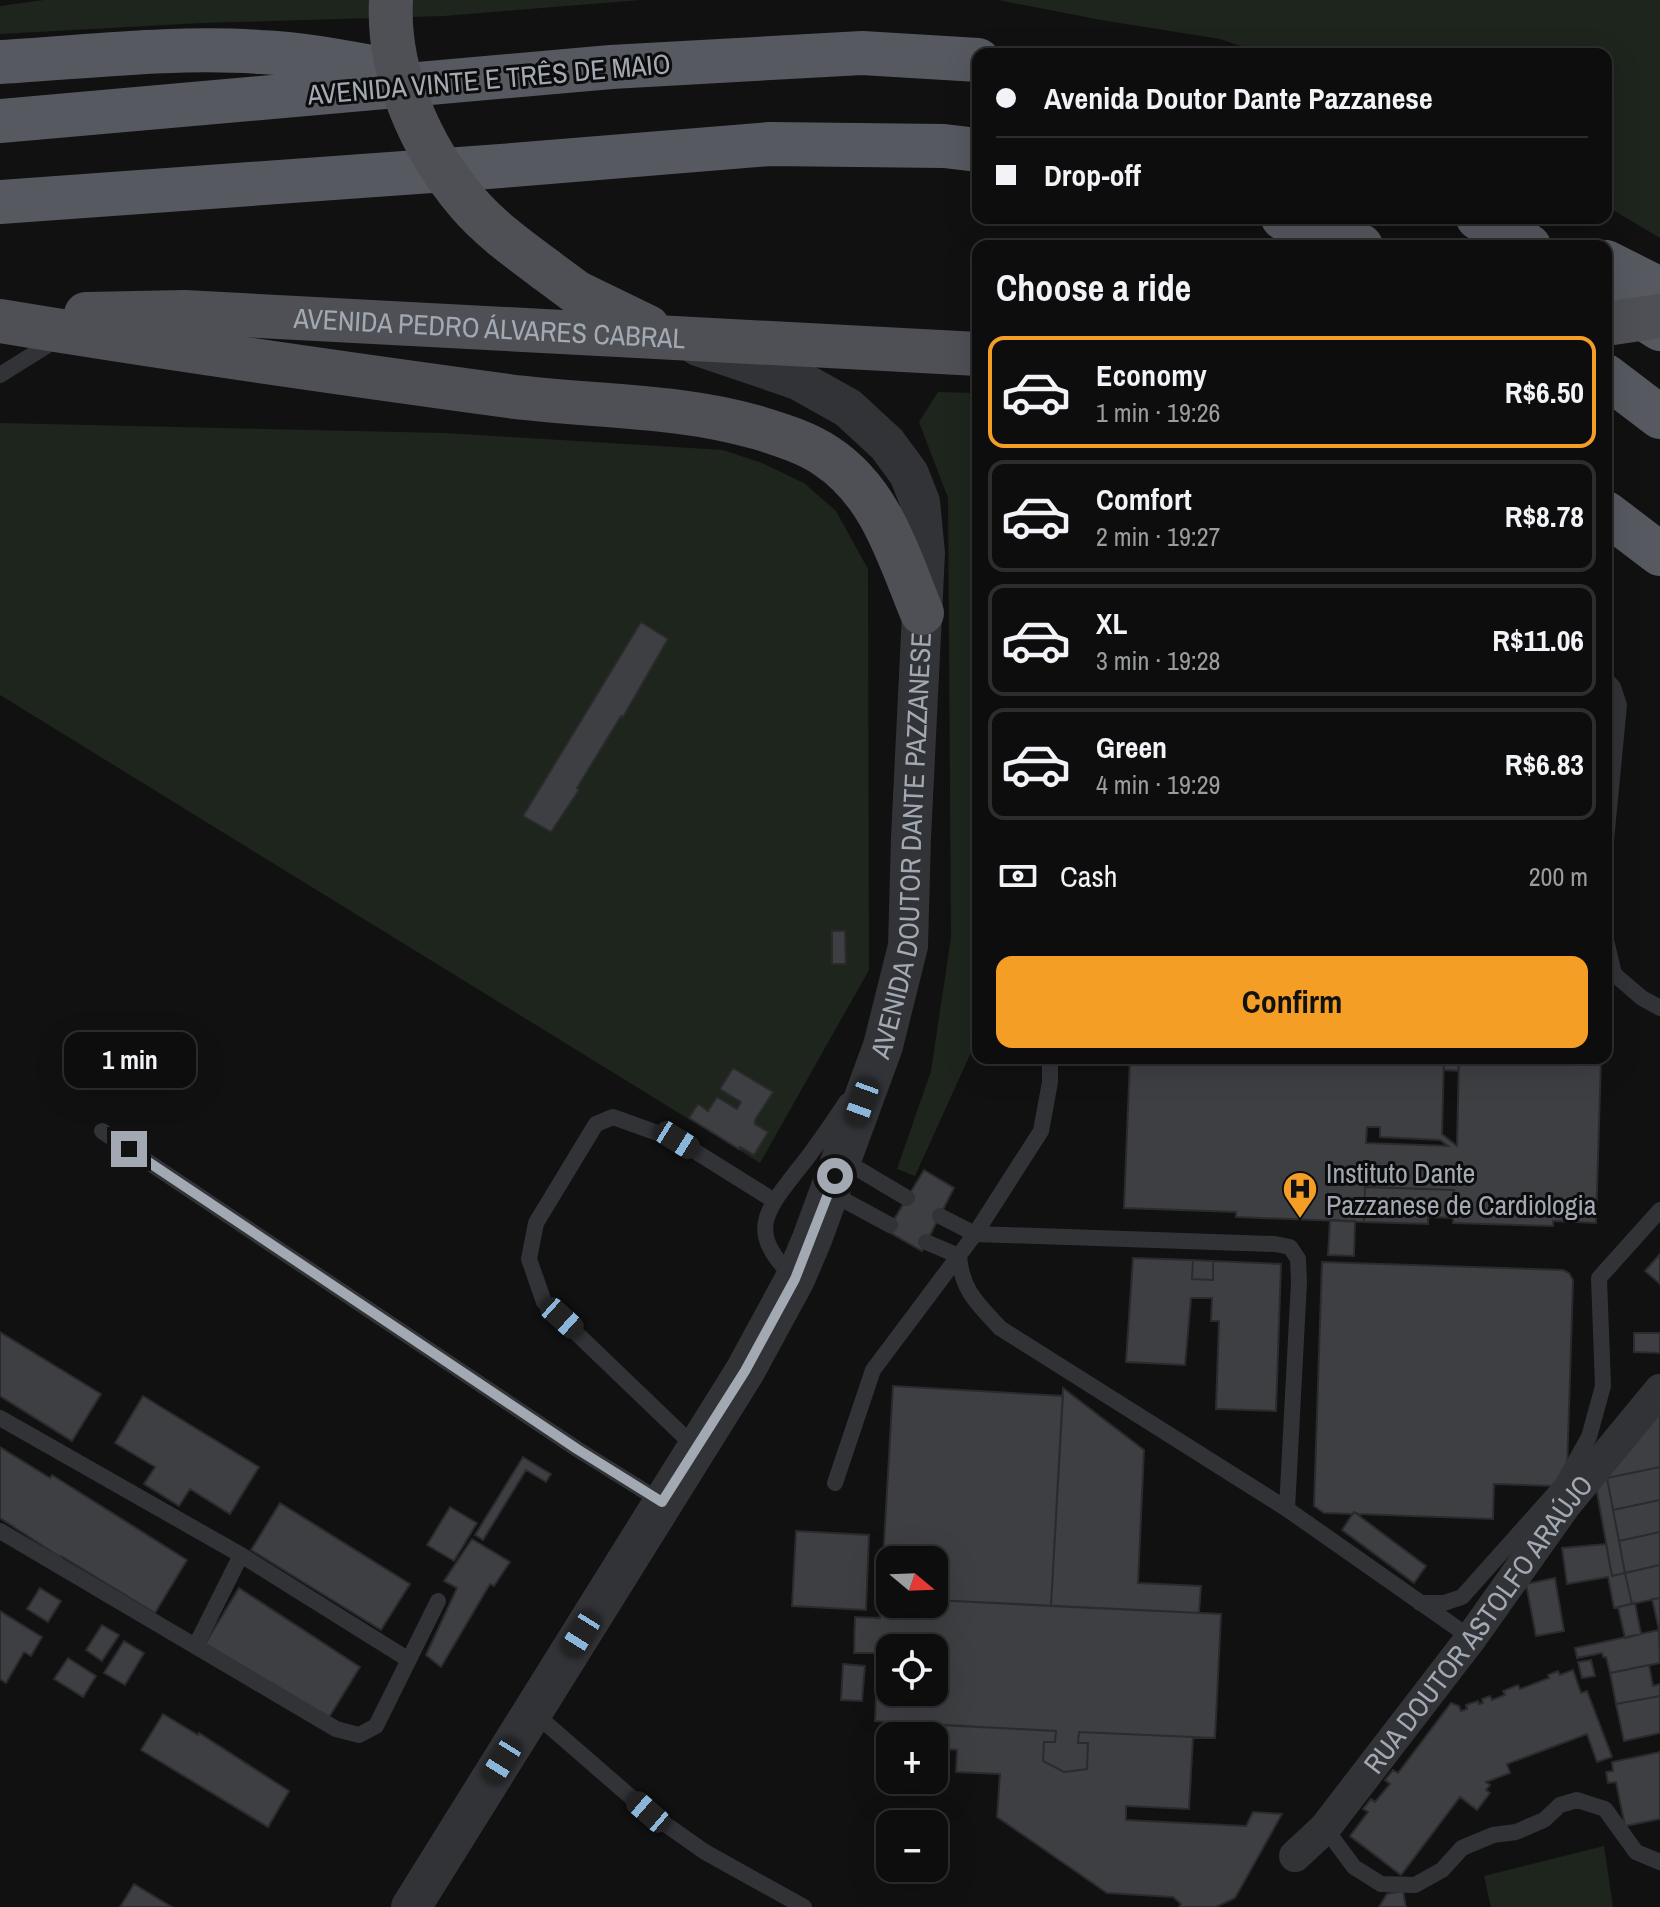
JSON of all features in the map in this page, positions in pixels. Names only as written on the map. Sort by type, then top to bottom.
[{"type":"highway","points":[[0,62],[213,50],[260,52],[317,58],[456,82]]},
{"type":"highway","name":"AVENIDA VINTE E TRÊS DE MAIO","points":[[0,121],[611,67],[862,53],[972,60]]},
{"type":"highway","points":[[0,202],[770,144],[944,146],[972,149]]},
{"type":"highway","points":[[1300,224],[1344,240]]},
{"type":"highway","points":[[1507,234],[1533,240]]},
{"type":"highway","points":[[1612,265],[1660,289]]},
{"type":"highway","points":[[1612,299],[1660,329]]},
{"type":"highway","points":[[1612,381],[1660,417]]},
{"type":"highway","points":[[1612,518],[1660,554]]},
{"type":"main road","points":[[391,0],[394,43],[402,84],[438,164],[468,203],[503,238],[576,292],[668,336]]},
{"type":"main road","name":"AVENIDA PEDRO ÁLVARES CABRAL","points":[[0,319],[184,312],[972,354]]},
{"type":"main road","points":[[1612,323],[1660,316]]},
{"type":"main road","points":[[0,319],[68,332],[512,396],[692,411],[784,436],[824,454],[846,470],[869,496],[886,526],[922,613]]},
{"type":"street","name":"AVENIDA DOUTOR DANTE PAZZANESE","points":[[411,1907],[745,1371],[795,1279],[883,1046],[908,946],[925,553],[920,502],[909,474],[887,444],[848,408],[798,380],[668,336]]},
{"type":"street","name":"RUA DOUTOR ASTOLFO ARAÚJO","points":[[1295,1856],[1325,1828],[1471,1638],[1566,1504],[1660,1390]]},
{"type":"lane","points":[[0,375],[68,332]]},
{"type":"lane","points":[[1612,686],[1619,705],[1612,778]]},
{"type":"lane","points":[[1612,966],[1614,974],[1642,998],[1660,1008]]},
{"type":"lane","points":[[795,1279],[770,1251],[765,1234],[766,1216],[773,1200],[809,1155],[883,1046]]},
{"type":"lane","points":[[835,1483],[873,1370],[975,1234],[1041,1131],[1050,1064]]},
{"type":"lane","points":[[696,1448],[544,1302],[529,1259],[536,1223],[596,1124],[613,1117],[677,1140],[773,1200]]},
{"type":"lane","points":[[102,1131],[577,1449],[662,1502]]},
{"type":"lane","points":[[835,1176],[907,1198]]},
{"type":"lane","points":[[835,1176],[890,1225]]},
{"type":"lane","points":[[1420,1603],[1444,1603],[1462,1597],[1562,1485],[1589,1437],[1603,1386],[1599,1278],[1660,1210]]},
{"type":"lane","points":[[940,1216],[975,1234],[1290,1247],[1298,1259],[1299,1282],[1287,1509]]},
{"type":"lane","points":[[926,1242],[959,1256]]},
{"type":"lane","points":[[959,1256],[961,1279],[970,1295],[1000,1328],[1287,1509],[1471,1638]]},
{"type":"lane","points":[[0,1418],[241,1555],[409,1660]]},
{"type":"lane","points":[[0,1531],[336,1729],[359,1735],[376,1726],[438,1601]]},
{"type":"lane","points":[[196,1645],[241,1555]]},
{"type":"lane","points":[[533,1712],[648,1812],[705,1852],[804,1907]]},
{"type":"lane","points":[[1325,1828],[1354,1867],[1363,1873],[1381,1884],[1415,1885],[1442,1870],[1462,1848],[1493,1835],[1516,1832],[1544,1820],[1560,1805],[1577,1800],[1605,1809],[1636,1852],[1660,1862]]},
{"type":"shaded area","points":[[44,0],[640,0],[444,16],[202,23],[0,34],[0,6]]},
{"type":"shaded area","points":[[998,0],[1660,0],[1660,238],[1612,210],[1612,48],[1246,48],[1220,39]]},
{"type":"shaded area","points":[[938,392],[972,393],[972,1050],[915,1176],[897,1169],[931,1071],[951,937],[948,498],[919,422]]},
{"type":"shaded area","points":[[0,423],[445,433],[723,450],[762,463],[804,483],[836,511],[868,569],[869,970],[760,1163],[0,695]]},
{"type":"shaded area","points":[[1604,1846],[1613,1907],[1491,1907],[1484,1876]]},
{"type":"building","points":[[641,622],[668,639],[551,832],[523,816]]},
{"type":"building","points":[[832,931],[845,931],[846,964],[832,964]]},
{"type":"building","points":[[1130,1064],[1444,1064],[1442,1134],[1457,1146],[1459,1064],[1601,1064],[1596,1223],[1553,1221],[1553,1226],[1453,1223],[1454,1190],[1365,1187],[1364,1222],[1236,1217],[1236,1212],[1124,1208]],"holes":[[[1367,1127],[1380,1127],[1380,1137],[1440,1140],[1448,1146],[1366,1143]]]},
{"type":"building","points":[[1444,1064],[1459,1064],[1458,1071],[1444,1070]]},
{"type":"building","points":[[733,1068],[773,1092],[755,1120],[755,1124],[768,1132],[754,1155],[689,1118],[698,1104],[708,1111],[717,1097],[737,1109],[741,1102],[720,1089]]},
{"type":"building","points":[[924,1170],[954,1188],[922,1251],[887,1231]]},
{"type":"building","points":[[1365,1187],[1454,1190],[1453,1218],[1428,1217],[1428,1224],[1364,1222]]},
{"type":"building","points":[[1330,1220],[1355,1221],[1354,1256],[1328,1255]]},
{"type":"building","points":[[1660,1254],[1660,1284],[1645,1271]]},
{"type":"building","points":[[1133,1258],[1193,1260],[1192,1279],[1213,1280],[1213,1261],[1281,1264],[1276,1411],[1216,1409],[1219,1321],[1211,1321],[1212,1298],[1191,1298],[1185,1365],[1126,1362]]},
{"type":"building","points":[[1193,1260],[1213,1261],[1213,1280],[1192,1279]]},
{"type":"building","points":[[1322,1262],[1563,1270],[1569,1273],[1573,1280],[1567,1471],[1553,1486],[1494,1484],[1493,1519],[1324,1513],[1314,1506]]},
{"type":"building","points":[[0,1332],[101,1394],[72,1441],[0,1396]]},
{"type":"building","points":[[1634,1333],[1660,1333],[1660,1353],[1634,1352]]},
{"type":"building","points":[[893,1386],[1063,1396],[1051,1606],[948,1601],[948,1546],[884,1546]]},
{"type":"building","points":[[1063,1388],[1144,1450],[1138,1583],[1201,1586],[1199,1613],[1051,1606]]},
{"type":"building","points":[[143,1396],[259,1467],[230,1514],[190,1489],[179,1506],[144,1484],[155,1467],[115,1443]]},
{"type":"building","points":[[1660,1404],[1660,1467],[1607,1478],[1625,1573],[1612,1576],[1596,1487]]},
{"type":"building","points":[[0,1447],[50,1478],[52,1475],[187,1560],[155,1613],[0,1518]]},
{"type":"building","points":[[523,1457],[551,1474],[546,1482],[526,1470],[483,1540],[475,1535]]},
{"type":"building","points":[[1660,1467],[1660,1500],[1613,1510],[1607,1478]]},
{"type":"building","points":[[1660,1500],[1660,1532],[1619,1541],[1613,1510]]},
{"type":"building","points":[[280,1503],[410,1584],[381,1630],[251,1550]]},
{"type":"building","points":[[450,1507],[477,1523],[454,1561],[427,1545]]},
{"type":"building","points":[[1354,1512],[1426,1566],[1414,1583],[1342,1530]]},
{"type":"building","points":[[796,1531],[869,1535],[866,1610],[792,1606]]},
{"type":"building","points":[[1660,1532],[1660,1565],[1625,1573],[1619,1541]]},
{"type":"building","points":[[472,1539],[510,1562],[494,1586],[490,1584],[441,1667],[426,1655],[457,1588],[444,1581]]},
{"type":"building","points":[[1606,1544],[1612,1576],[1625,1573],[1632,1604],[1614,1608],[1608,1577],[1567,1584],[1562,1548]]},
{"type":"building","points":[[1660,1565],[1660,1598],[1632,1604],[1625,1573]]},
{"type":"building","points":[[1555,1578],[1564,1631],[1536,1636],[1526,1584]]},
{"type":"building","points":[[40,1588],[61,1601],[48,1622],[27,1609]]},
{"type":"building","points":[[239,1588],[360,1667],[328,1719],[205,1644]]},
{"type":"building","points":[[1660,1598],[1660,1630],[1659,1630],[1652,1599]]},
{"type":"building","points":[[948,1601],[1221,1614],[1215,1738],[1079,1732],[1078,1743],[1088,1743],[1087,1769],[1064,1772],[1043,1761],[1044,1742],[1055,1742],[1056,1731],[948,1725],[948,1722],[875,1721],[876,1698],[876,1706],[948,1706],[948,1634],[876,1634],[876,1653],[854,1653],[855,1617],[948,1618]]},
{"type":"building","points":[[1635,1603],[1641,1634],[1625,1638],[1618,1607]]},
{"type":"building","points":[[0,1611],[42,1637],[31,1656],[24,1652],[6,1683],[0,1679]]},
{"type":"building","points":[[102,1625],[119,1635],[102,1661],[86,1650]]},
{"type":"building","points":[[1659,1630],[1660,1663],[1610,1673],[1602,1653],[1577,1658],[1575,1648]]},
{"type":"building","points":[[124,1641],[144,1653],[125,1685],[104,1673]]},
{"type":"building","points":[[68,1658],[96,1676],[83,1697],[54,1679]]},
{"type":"building","points":[[1591,1660],[1595,1676],[1582,1678],[1578,1662]]},
{"type":"building","points":[[843,1664],[865,1666],[862,1701],[841,1700]]},
{"type":"building","points":[[1649,1665],[1653,1686],[1660,1684],[1660,1696],[1616,1704],[1610,1673]]},
{"type":"building","points":[[1573,1670],[1581,1693],[1587,1691],[1612,1757],[1597,1762],[1587,1734],[1507,1764],[1510,1773],[1486,1782],[1490,1785],[1486,1790],[1490,1793],[1477,1810],[1460,1797],[1401,1875],[1350,1836],[1368,1812],[1363,1809],[1371,1799],[1375,1802],[1390,1784],[1385,1780],[1393,1770],[1398,1773],[1451,1703],[1459,1706],[1461,1711],[1467,1709],[1466,1705],[1478,1701],[1479,1704],[1483,1703],[1482,1699],[1490,1696],[1492,1700],[1505,1695],[1503,1691],[1518,1685],[1520,1689],[1549,1678],[1548,1675],[1558,1671],[1560,1675]]},
{"type":"building","points":[[1660,1696],[1660,1733],[1624,1741],[1616,1704]]},
{"type":"building","points":[[163,1714],[199,1733],[289,1791],[268,1827],[141,1750]]},
{"type":"building","points":[[948,1726],[1056,1731],[1055,1742],[1044,1742],[1043,1761],[1064,1772],[1087,1769],[1088,1743],[1078,1743],[1079,1732],[1193,1737],[1189,1809],[1126,1806],[1126,1820],[1246,1826],[1253,1812],[1282,1814],[1235,1898],[1216,1907],[1179,1907],[1181,1904],[1173,1897],[1107,1893],[997,1817],[1000,1774],[956,1772],[957,1750],[948,1749]]},
{"type":"building","points":[[1660,1752],[1660,1819],[1625,1826],[1616,1782],[1608,1783],[1606,1772],[1613,1771],[1612,1762]]},
{"type":"building","points":[[134,1884],[172,1907],[120,1907]]},
{"type":"building","points":[[1403,1891],[1406,1907],[1379,1907],[1387,1894]]},
{"type":"place","name":"Instituto Dante Pazzanese de Cardiologia","points":[[1300,1220]]},
{"type":"route","points":[[129,1149],[577,1449],[662,1502],[745,1371],[795,1279],[835,1176]]}]
